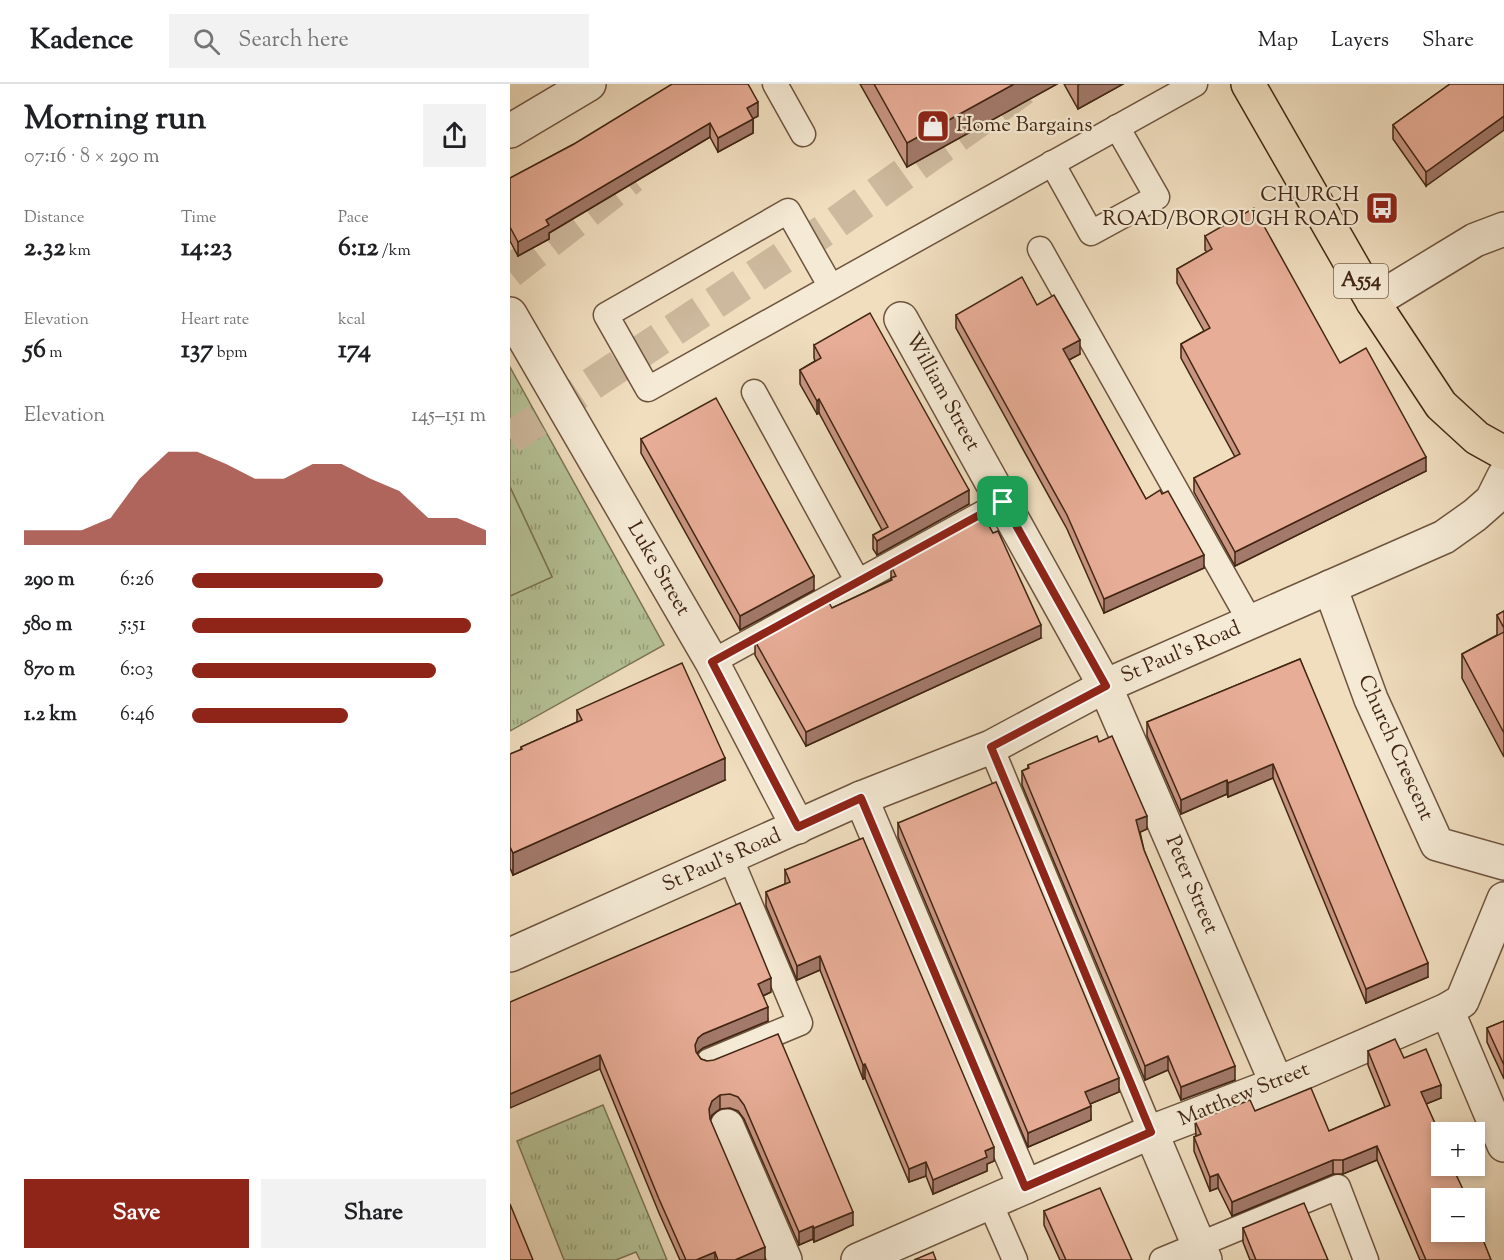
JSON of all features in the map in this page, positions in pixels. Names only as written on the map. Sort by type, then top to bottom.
[{"type":"main road","name":"A554","points":[[1248,84],[1373,302],[1441,405],[1477,438],[1504,453]]},
{"type":"street","points":[[510,131],[590,84]]},
{"type":"street","points":[[1373,302],[1475,240],[1504,229]]},
{"type":"street","name":"Luke Street","points":[[510,314],[712,662],[798,827]]},
{"type":"street","name":"William Street","points":[[902,319],[1106,686]]},
{"type":"street","name":"St Paul's Road","points":[[510,955],[861,798],[991,747],[1106,686],[1444,537],[1492,500],[1504,476]]},
{"type":"street","name":"Church Crescent","points":[[1330,587],[1371,699],[1437,844],[1504,863]]},
{"type":"street","name":"Peter Street","points":[[1106,686],[1278,1084]]},
{"type":"street","points":[[861,798],[1025,1187]]},
{"type":"street","name":"Matthew Street","points":[[858,1260],[1151,1132],[1278,1084],[1447,1010],[1462,1001],[1504,899]]},
{"type":"street","points":[[1447,1010],[1504,1144]]},
{"type":"street","points":[[727,1126],[785,1260]]},
{"type":"street","points":[[1151,1132],[1202,1253]]},
{"type":"lane","points":[[775,84],[803,134]]},
{"type":"lane","points":[[831,287],[788,211],[606,315],[648,389],[831,287],[1052,163],[1195,84]]},
{"type":"lane","points":[[1052,163],[1091,233],[1157,197],[1117,127]]},
{"type":"lane","points":[[1040,249],[1251,623]]},
{"type":"lane","points":[[754,392],[858,582]]},
{"type":"lane","points":[[712,662],[1003,502]]},
{"type":"lane","points":[[991,747],[1151,1132]]},
{"type":"lane","points":[[709,1061],[800,1023],[730,857]]},
{"type":"lane","points":[[1162,1260],[1202,1253],[1338,1187],[1366,1260]]},
{"type":"lane","points":[[990,1203],[1015,1260]]},
{"type":"green space","points":[[510,367],[664,645],[510,731],[510,596],[552,577],[510,487]]},
{"type":"green space","points":[[510,487],[552,577],[510,596]]},
{"type":"green space","points":[[603,1105],[667,1260],[640,1260],[636,1252],[616,1260],[564,1260],[517,1141]]},
{"type":"building","points":[[672,84],[748,84],[758,102],[747,108],[753,119],[718,138],[710,123],[546,220],[549,225],[518,242],[510,227],[510,178],[574,144]]},
{"type":"building","points":[[874,84],[1014,84],[907,143]]},
{"type":"building","points":[[1450,84],[1504,84],[1504,116],[1426,172],[1393,125]]},
{"type":"building","points":[[1254,208],[1340,363],[1366,348],[1426,457],[1235,552],[1194,478],[1240,454],[1181,344],[1210,328],[1177,269],[1212,249],[1205,236]]},
{"type":"building","points":[[1022,277],[1037,305],[1054,295],[1080,340],[1063,349],[1146,499],[1160,490],[1162,494],[1168,491],[1204,555],[1104,599],[1067,515],[956,315]]},
{"type":"building","points":[[870,313],[969,490],[877,541],[873,535],[888,527],[819,399],[817,401],[800,370],[821,358],[814,345]]},
{"type":"building","points":[[716,398],[814,576],[740,616],[641,439]]},
{"type":"building","points":[[983,515],[993,533],[998,531],[1041,625],[806,732],[755,641],[828,601],[832,608],[892,580],[891,578],[896,576],[891,566]]},
{"type":"building","points":[[1504,611],[1504,628],[1497,615]]},
{"type":"building","points":[[1504,632],[1504,733],[1462,654]]},
{"type":"building","points":[[1300,659],[1428,963],[1366,989],[1273,764],[1228,783],[1227,780],[1181,800],[1147,722]]},
{"type":"building","points":[[682,663],[725,758],[513,853],[510,847],[510,754],[582,720],[577,710]]},
{"type":"building","points":[[1097,736],[1099,742],[1112,736],[1147,816],[1136,820],[1144,850],[1235,1066],[1181,1087],[1168,1056],[1145,1066],[1022,771],[1029,768],[1028,765]]},
{"type":"building","points":[[996,782],[1119,1078],[1085,1092],[1091,1106],[1028,1133],[898,823]]},
{"type":"building","points":[[863,838],[994,1147],[985,1151],[987,1157],[933,1180],[926,1162],[909,1169],[865,1064],[863,1065],[820,956],[797,966],[766,892],[790,882],[785,870]]},
{"type":"building","points":[[740,903],[771,978],[758,984],[768,1007],[703,1034],[695,1045],[696,1052],[701,1059],[714,1060],[778,1034],[853,1212],[799,1232],[744,1105],[738,1097],[730,1094],[720,1095],[712,1101],[709,1109],[710,1119],[765,1247],[735,1260],[718,1260],[715,1252],[696,1260],[686,1260],[600,1055],[510,1094],[510,1002]]},
{"type":"building","points":[[1504,1021],[1504,1065],[1487,1028]]},
{"type":"building","points":[[1395,1039],[1404,1058],[1426,1049],[1441,1085],[1421,1092],[1434,1122],[1431,1122],[1431,1176],[1457,1176],[1462,1188],[1431,1188],[1431,1242],[1484,1242],[1491,1260],[1426,1260],[1377,1146],[1343,1160],[1333,1160],[1232,1202],[1218,1174],[1210,1177],[1194,1137],[1201,1134],[1195,1121],[1250,1100],[1255,1111],[1311,1088],[1329,1131],[1390,1105],[1368,1051]]},
{"type":"building","points":[[1100,1188],[1132,1260],[1066,1260],[1044,1211]]},
{"type":"building","points":[[1304,1203],[1328,1260],[1256,1260],[1243,1228]]},
{"type":"building","points":[[510,1204],[533,1260],[510,1260]]},
{"type":"building","points":[[933,1252],[936,1260],[914,1260]]},
{"type":"tunnel","points":[[510,438],[834,224],[1030,84]]},
{"type":"tunnel","points":[[510,272],[632,177]]},
{"type":"place","name":"Home Bargains","points":[[933,126]]},
{"type":"place","name":"CHURCH ROAD/BOROUGH ROAD","points":[[1382,208]]},
{"type":"route","points":[[1003,502],[1106,686],[991,747],[1151,1132],[1025,1187],[861,798],[798,827],[712,662],[1003,502]]}]
